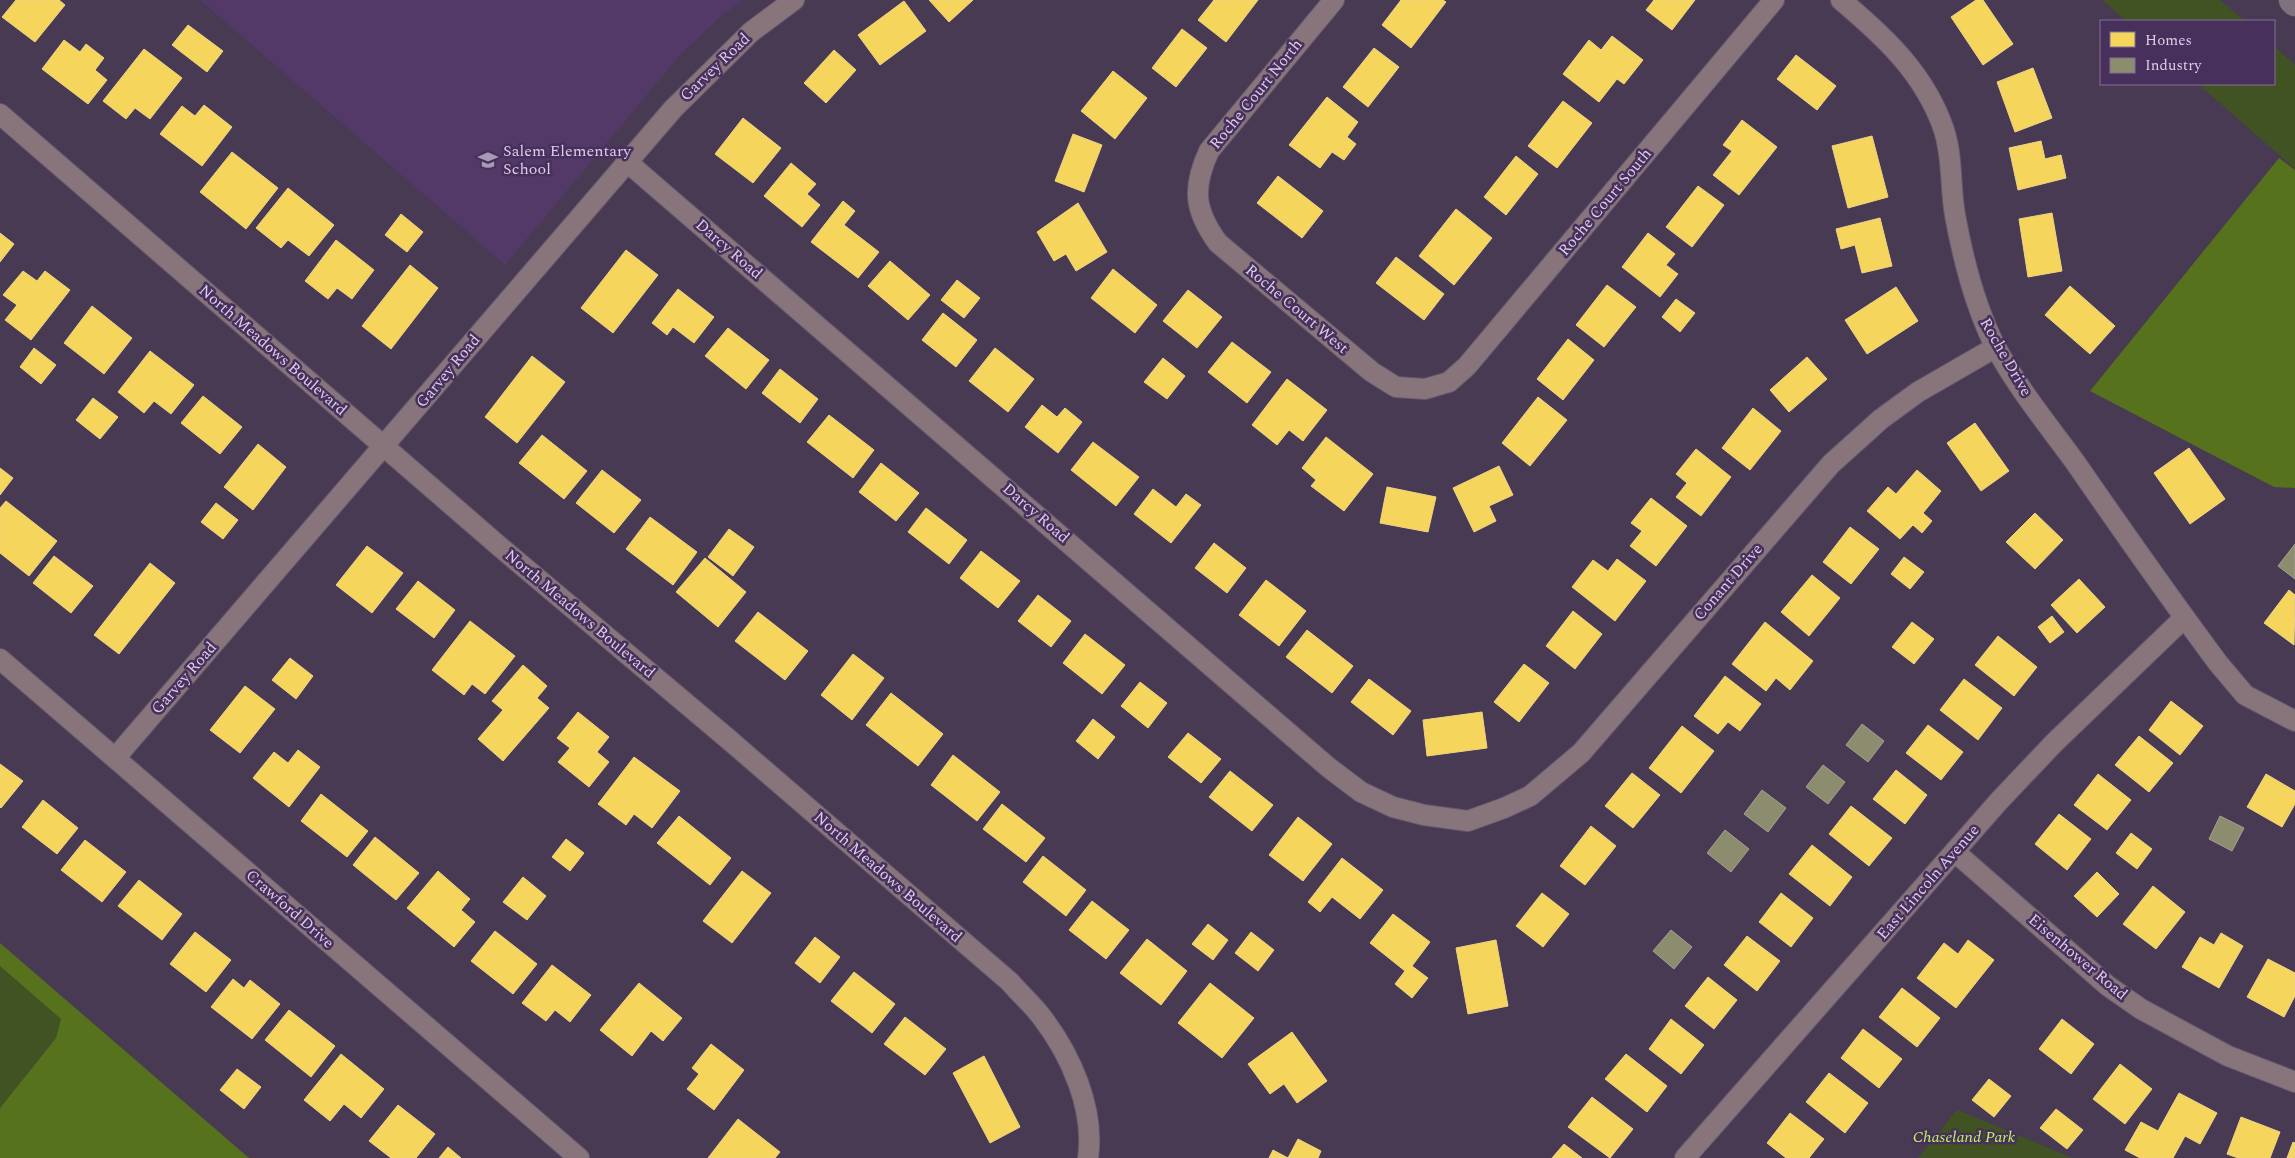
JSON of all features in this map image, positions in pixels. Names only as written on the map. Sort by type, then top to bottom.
[{"type":"street","name":"Garvey Road","points":[[116,757],[626,161],[672,110],[733,49],[751,32],[794,0]]},
{"type":"street","name":"Roche Court North","points":[[1198,197],[1199,173],[1209,151],[1334,0]]},
{"type":"street","name":"Roche Court South","points":[[1425,389],[1449,382],[1468,366],[1774,0]]},
{"type":"street","name":"Roche Drive","points":[[1841,0],[1895,48],[1917,75],[1932,103],[1944,131],[1951,167],[1955,214],[1978,308],[1996,347],[2026,394],[2184,618],[2218,663],[2245,695],[2295,721]]},
{"type":"street","name":"North Meadows Boulevard","points":[[0,114],[1010,982],[1041,1016],[1065,1055],[1083,1098],[1090,1142],[1088,1158]]},
{"type":"street","name":"Darcy Road","points":[[626,161],[1328,767],[1361,792],[1393,807],[1424,815],[1468,821]]},
{"type":"street","name":"Roche Court West","points":[[1198,197],[1203,222],[1218,243],[1303,315],[1372,372],[1396,387],[1425,389]]},
{"type":"street","name":"Conant Drive","points":[[1468,821],[1530,796],[1581,753],[1831,464],[1880,419],[1918,392],[1996,347]]},
{"type":"street","name":"East Lincoln Avenue","points":[[1686,1158],[1999,801],[2054,743],[2184,618]]},
{"type":"street","name":"Crawford Drive","points":[[0,659],[579,1158]]},
{"type":"street","name":"Eisenhower Road","points":[[1955,852],[2108,986],[2141,1009],[2228,1056],[2295,1082]]},
{"type":"shaded area","name":"Salem Elementary School","points":[[200,0],[743,0],[725,13],[680,55],[505,265]]},
{"type":"green space","points":[[2102,0],[2220,0],[2244,20],[2126,20]]},
{"type":"green space","points":[[2275,47],[2295,65],[2295,169],[2199,85],[2275,85]]},
{"type":"green space","points":[[2279,158],[2295,170],[2295,488],[2274,487],[2090,391]]},
{"type":"green space","points":[[0,943],[249,1158],[0,1158],[0,1108],[56,1038],[61,1019],[0,966]]},
{"type":"green space","points":[[0,966],[61,1018],[56,1038],[0,1108]]},
{"type":"green space","name":"Chaseland Park","points":[[1957,1110],[2073,1158],[1918,1158]]},
{"type":"building: Homes","points":[[16,0],[59,0],[65,5],[35,42],[2,17]]},
{"type":"building: Homes","points":[[929,0],[973,0],[949,22]]},
{"type":"building: Homes","points":[[1214,0],[1258,0],[1226,42],[1198,20]]},
{"type":"building: Homes","points":[[1401,0],[1443,0],[1446,2],[1411,48],[1382,25]]},
{"type":"building: Homes","points":[[1654,0],[1695,0],[1672,30],[1646,10]]},
{"type":"building: Homes","points":[[1976,0],[1983,0],[2013,44],[1983,65],[1951,17]]},
{"type":"building: Homes","points":[[904,1],[926,31],[880,65],[858,35]]},
{"type":"building: Homes","points":[[188,25],[223,51],[207,72],[172,45]]},
{"type":"building: Homes","points":[[1182,29],[1207,48],[1176,87],[1152,68]]},
{"type":"building: Homes","points":[[1612,36],[1643,60],[1624,84],[1617,79],[1599,102],[1563,74],[1589,40],[1601,50]]},
{"type":"building: Homes","points":[[64,40],[80,52],[86,44],[104,58],[95,70],[107,80],[88,104],[42,69]]},
{"type":"building: Homes","points":[[1374,48],[1399,67],[1368,107],[1343,87]]},
{"type":"building: Homes","points":[[144,49],[182,78],[150,119],[135,108],[126,119],[103,101]]},
{"type":"building: Homes","points":[[834,50],[856,70],[826,103],[804,83]]},
{"type":"building: Homes","points":[[1796,55],[1836,86],[1817,110],[1777,79]]},
{"type":"building: Homes","points":[[2033,68],[2052,118],[2015,132],[1997,82]]},
{"type":"building: Homes","points":[[1113,71],[1147,98],[1115,139],[1081,111]]},
{"type":"building: Homes","points":[[1327,97],[1358,122],[1347,137],[1356,144],[1344,160],[1332,152],[1320,168],[1289,145]]},
{"type":"building: Homes","points":[[1563,101],[1592,123],[1557,168],[1528,146]]},
{"type":"building: Homes","points":[[204,105],[232,127],[202,166],[160,134],[182,106],[195,116]]},
{"type":"building: Homes","points":[[743,118],[781,148],[753,183],[715,154]]},
{"type":"building: Homes","points":[[1742,120],[1777,147],[1739,195],[1713,175],[1732,151],[1723,145]]},
{"type":"building: Homes","points":[[1073,134],[1102,145],[1084,192],[1055,181]]},
{"type":"building: Homes","points":[[1872,136],[1888,197],[1848,208],[1832,146]]},
{"type":"building: Homes","points":[[2041,141],[2045,159],[2061,155],[2066,178],[2018,190],[2009,148]]},
{"type":"building: Homes","points":[[232,152],[278,188],[246,229],[200,192]]},
{"type":"building: Homes","points":[[1516,156],[1538,174],[1506,215],[1484,197]]},
{"type":"building: Homes","points":[[791,163],[816,184],[807,194],[820,205],[802,227],[764,196]]},
{"type":"building: Homes","points":[[1278,176],[1323,211],[1302,238],[1257,203]]},
{"type":"building: Homes","points":[[1698,186],[1724,205],[1692,247],[1666,227]]},
{"type":"building: Homes","points":[[288,188],[334,225],[309,256],[288,240],[281,248],[256,228]]},
{"type":"building: Homes","points":[[843,201],[855,211],[844,225],[879,252],[858,278],[811,242]]},
{"type":"building: Homes","points":[[1078,203],[1107,252],[1076,271],[1066,254],[1054,261],[1037,232]]},
{"type":"building: Homes","points":[[1456,209],[1492,238],[1454,285],[1419,256]]},
{"type":"building: Homes","points":[[2052,213],[2062,271],[2028,277],[2019,219]]},
{"type":"building: Homes","points":[[401,214],[423,232],[407,252],[385,235]]},
{"type":"building: Homes","points":[[1880,218],[1892,266],[1862,273],[1855,245],[1841,249],[1836,229]]},
{"type":"building: Homes","points":[[0,233],[14,244],[0,262]]},
{"type":"building: Homes","points":[[1648,233],[1675,254],[1666,265],[1678,274],[1660,297],[1622,267]]},
{"type":"building: Homes","points":[[336,240],[374,270],[352,299],[337,288],[328,299],[305,281]]},
{"type":"building: Homes","points":[[626,250],[658,275],[613,333],[581,308]]},
{"type":"building: Homes","points":[[1396,257],[1444,294],[1424,320],[1376,283]]},
{"type":"building: Homes","points":[[890,261],[930,295],[908,320],[868,286]]},
{"type":"building: Homes","points":[[410,265],[438,288],[391,349],[362,326]]},
{"type":"building: Homes","points":[[1113,269],[1157,305],[1135,333],[1091,298]]},
{"type":"building: Homes","points":[[23,271],[37,281],[45,271],[70,290],[31,340],[5,320],[17,305],[3,295]]},
{"type":"building: Homes","points":[[957,280],[980,298],[964,318],[941,300]]},
{"type":"building: Homes","points":[[1607,285],[1636,307],[1604,347],[1576,325]]},
{"type":"building: Homes","points":[[2070,286],[2115,326],[2090,354],[2045,315]]},
{"type":"building: Homes","points":[[1896,287],[1918,321],[1867,354],[1845,320]]},
{"type":"building: Homes","points":[[678,289],[714,317],[694,343],[673,327],[667,335],[652,323]]},
{"type":"building: Homes","points":[[1188,290],[1222,317],[1197,348],[1163,321]]},
{"type":"building: Homes","points":[[1676,299],[1695,313],[1680,332],[1662,317]]},
{"type":"building: Homes","points":[[92,306],[132,338],[104,374],[64,343]]},
{"type":"building: Homes","points":[[943,313],[977,340],[956,367],[922,340]]},
{"type":"building: Homes","points":[[728,328],[769,360],[746,389],[705,356]]},
{"type":"building: Homes","points":[[1568,339],[1594,360],[1563,400],[1537,379]]},
{"type":"building: Homes","points":[[1232,342],[1271,372],[1247,403],[1208,372]]},
{"type":"building: Homes","points":[[34,348],[56,365],[41,384],[20,367]]},
{"type":"building: Homes","points":[[995,348],[1034,379],[1008,412],[969,381]]},
{"type":"building: Homes","points":[[150,351],[194,385],[171,414],[154,401],[144,413],[118,392]]},
{"type":"building: Homes","points":[[532,356],[565,382],[517,443],[485,417]]},
{"type":"building: Homes","points":[[1807,357],[1827,379],[1789,412],[1770,390]]},
{"type":"building: Homes","points":[[1163,358],[1185,376],[1167,399],[1144,382]]},
{"type":"building: Homes","points":[[780,369],[818,399],[800,423],[762,393]]},
{"type":"building: Homes","points":[[1287,379],[1327,410],[1303,441],[1289,430],[1277,445],[1252,425]]},
{"type":"building: Homes","points":[[203,396],[242,427],[220,454],[181,423]]},
{"type":"building: Homes","points":[[1538,397],[1567,420],[1530,466],[1502,443]]},
{"type":"building: Homes","points":[[93,398],[118,417],[100,439],[76,420]]},
{"type":"building: Homes","points":[[1042,405],[1057,417],[1065,408],[1082,422],[1058,453],[1025,427]]},
{"type":"building: Homes","points":[[1753,408],[1781,431],[1750,470],[1722,448]]},
{"type":"building: Homes","points":[[829,415],[874,450],[853,478],[807,442]]},
{"type":"building: Homes","points":[[1975,423],[2009,471],[1981,491],[1947,443]]},
{"type":"building: Homes","points":[[542,435],[587,471],[564,499],[519,463]]},
{"type":"building: Homes","points":[[1326,437],[1373,474],[1344,511],[1311,486],[1316,480],[1302,468]]},
{"type":"building: Homes","points":[[1093,442],[1139,477],[1116,506],[1071,470]]},
{"type":"building: Homes","points":[[258,444],[286,467],[253,510],[224,487]]},
{"type":"building: Homes","points":[[2189,448],[2225,499],[2190,524],[2154,473]]},
{"type":"building: Homes","points":[[1696,449],[1731,477],[1701,516],[1676,497],[1687,483],[1676,474]]},
{"type":"building: Homes","points":[[881,463],[919,493],[896,521],[859,492]]},
{"type":"building: Homes","points":[[1499,466],[1513,495],[1489,506],[1496,521],[1474,532],[1453,488]]},
{"type":"building: Homes","points":[[0,468],[13,478],[0,495]]},
{"type":"building: Homes","points":[[602,470],[641,500],[614,533],[576,503]]},
{"type":"building: Homes","points":[[1917,470],[1941,491],[1923,513],[1932,521],[1922,533],[1913,525],[1900,539],[1867,511],[1888,487],[1896,494]]},
{"type":"building: Homes","points":[[1387,487],[1436,497],[1428,532],[1380,523]]},
{"type":"building: Homes","points":[[1153,489],[1176,507],[1186,494],[1201,505],[1171,543],[1134,514]]},
{"type":"building: Homes","points":[[1651,498],[1687,526],[1656,566],[1630,546],[1642,531],[1631,523]]},
{"type":"building: Homes","points":[[6,501],[57,541],[29,576],[0,553],[0,508]]},
{"type":"building: Homes","points":[[216,503],[238,520],[223,539],[201,522]]},
{"type":"building: Homes","points":[[926,508],[967,540],[949,564],[908,532]]},
{"type":"building: Homes","points":[[2035,513],[2063,540],[2035,569],[2006,542]]},
{"type":"building: Homes","points":[[650,517],[697,552],[673,585],[626,549]]},
{"type":"building: Homes","points":[[1850,527],[1879,549],[1851,584],[1823,562]]},
{"type":"building: Homes","points":[[729,529],[754,547],[733,576],[708,557]]},
{"type":"building: Homes","points":[[1214,543],[1246,568],[1227,593],[1195,568]]},
{"type":"building: Homes","points":[[367,546],[403,573],[372,613],[336,585]]},
{"type":"building: Homes","points":[[981,551],[1020,581],[998,608],[960,578]]},
{"type":"building: Homes","points":[[54,556],[93,586],[71,613],[33,583]]},
{"type":"building: Homes","points":[[1904,557],[1924,572],[1910,589],[1891,574]]},
{"type":"building: Homes","points":[[705,558],[746,592],[718,627],[676,592]]},
{"type":"building: Homes","points":[[1617,559],[1646,581],[1615,621],[1572,587],[1593,560],[1608,571]]},
{"type":"building: Homes","points":[[150,563],[175,583],[119,654],[94,635]]},
{"type":"building: Homes","points":[[1812,575],[1840,598],[1809,636],[1781,612]]},
{"type":"building: Homes","points":[[2079,579],[2105,607],[2077,633],[2051,605]]},
{"type":"building: Homes","points":[[1266,580],[1306,611],[1279,646],[1239,615]]},
{"type":"building: Homes","points":[[418,581],[455,610],[434,638],[396,609]]},
{"type":"building: Homes","points":[[2289,590],[2295,595],[2294,645],[2264,623]]},
{"type":"building: Homes","points":[[1038,595],[1071,621],[1051,647],[1018,621]]},
{"type":"building: Homes","points":[[1573,611],[1602,634],[1575,669],[1546,646]]},
{"type":"building: Homes","points":[[758,612],[808,651],[785,680],[735,641]]},
{"type":"building: Homes","points":[[2052,616],[2064,632],[2050,643],[2038,627]]},
{"type":"building: Homes","points":[[470,621],[515,656],[485,694],[472,684],[464,695],[432,670]]},
{"type":"building: Homes","points":[[1765,622],[1813,661],[1790,690],[1776,678],[1766,691],[1732,664]]},
{"type":"building: Homes","points":[[1912,622],[1934,639],[1914,664],[1892,647]]},
{"type":"building: Homes","points":[[1307,630],[1353,666],[1332,693],[1286,657]]},
{"type":"building: Homes","points":[[1085,634],[1125,665],[1102,694],[1063,663]]},
{"type":"building: Homes","points":[[1998,636],[2037,667],[2014,696],[1975,665]]},
{"type":"building: Homes","points":[[853,654],[884,678],[852,720],[821,695]]},
{"type":"building: Homes","points":[[290,658],[313,676],[296,699],[272,680]]},
{"type":"building: Homes","points":[[1524,664],[1549,683],[1519,722],[1494,702]]},
{"type":"building: Homes","points":[[523,665],[547,686],[537,698],[549,708],[503,761],[478,739],[503,710],[492,701]]},
{"type":"building: Homes","points":[[1725,676],[1761,704],[1740,731],[1728,722],[1718,734],[1694,716]]},
{"type":"building: Homes","points":[[1369,679],[1411,711],[1393,735],[1351,702]]},
{"type":"building: Homes","points":[[1964,679],[2002,708],[1978,740],[1940,710]]},
{"type":"building: Homes","points":[[1140,682],[1167,703],[1148,728],[1121,706]]},
{"type":"building: Homes","points":[[245,686],[275,709],[240,753],[210,730]]},
{"type":"building: Homes","points":[[891,693],[943,734],[918,766],[866,725]]},
{"type":"building: Homes","points":[[2171,701],[2203,726],[2180,755],[2149,730]]},
{"type":"building: Homes","points":[[578,712],[609,737],[597,752],[609,762],[589,787],[558,762],[570,748],[557,738]]},
{"type":"building: Homes","points":[[1482,712],[1487,748],[1427,756],[1423,720]]},
{"type":"building: Homes","points":[[1093,719],[1115,737],[1098,759],[1076,741]]},
{"type":"building: Homes","points":[[1928,725],[1963,752],[1941,780],[1906,753]]},
{"type":"building: Homes","points":[[1682,726],[1714,751],[1681,793],[1649,768]]},
{"type":"building: Homes","points":[[1188,733],[1221,759],[1201,783],[1168,757]]},
{"type":"building: Homes","points":[[2139,736],[2173,763],[2149,792],[2115,765]]},
{"type":"building: Homes","points":[[298,750],[320,767],[289,807],[253,778],[274,752],[288,763]]},
{"type":"building: Homes","points":[[953,755],[1000,792],[977,821],[931,785]]},
{"type":"building: Homes","points":[[634,757],[680,791],[652,828],[634,814],[626,825],[598,804]]},
{"type":"building: Homes","points":[[0,764],[23,781],[1,808],[0,807]]},
{"type":"building: Homes","points":[[1896,770],[1927,795],[1905,824],[1873,799]]},
{"type":"building: Homes","points":[[1230,771],[1273,805],[1252,831],[1209,797]]},
{"type":"building: Homes","points":[[1632,773],[1660,795],[1633,828],[1605,806]]},
{"type":"building: Homes","points":[[2098,774],[2131,800],[2107,830],[2074,805]]},
{"type":"building: Homes","points":[[2266,774],[2295,791],[2295,804],[2282,827],[2247,807]]},
{"type":"building: Homes","points":[[321,794],[368,831],[347,857],[301,821]]},
{"type":"building: Homes","points":[[43,800],[78,828],[57,854],[22,827]]},
{"type":"building: Homes","points":[[1002,804],[1045,838],[1026,862],[983,829]]},
{"type":"building: Homes","points":[[1851,806],[1892,838],[1869,866],[1829,834]]},
{"type":"building: Homes","points":[[2059,814],[2091,839],[2067,870],[2035,844]]},
{"type":"building: Homes","points":[[679,816],[731,858],[710,885],[657,843]]},
{"type":"building: Homes","points":[[1298,817],[1332,844],[1303,881],[1269,855]]},
{"type":"building: Homes","points":[[1591,826],[1616,846],[1585,885],[1560,866]]},
{"type":"building: Homes","points":[[2131,833],[2152,849],[2137,869],[2116,853]]},
{"type":"building: Homes","points":[[375,837],[419,873],[396,900],[353,865]]},
{"type":"building: Homes","points":[[566,839],[584,853],[570,871],[552,857]]},
{"type":"building: Homes","points":[[85,840],[126,872],[102,902],[61,870]]},
{"type":"building: Homes","points":[[1812,845],[1852,877],[1830,906],[1789,874]]},
{"type":"building: Homes","points":[[1043,856],[1086,890],[1066,916],[1023,882]]},
{"type":"building: Homes","points":[[1342,858],[1383,890],[1360,919],[1332,897],[1320,912],[1308,902]]},
{"type":"building: Homes","points":[[438,871],[470,899],[461,910],[475,922],[454,947],[407,908]]},
{"type":"building: Homes","points":[[742,871],[771,893],[732,943],[703,921]]},
{"type":"building: Homes","points":[[2097,872],[2119,894],[2097,917],[2074,896]]},
{"type":"building: Homes","points":[[523,877],[546,896],[527,920],[503,902]]},
{"type":"building: Homes","points":[[139,880],[182,914],[162,940],[118,906]]},
{"type":"building: Homes","points":[[2153,886],[2185,912],[2156,949],[2123,924]]},
{"type":"building: Homes","points":[[1542,893],[1569,914],[1543,947],[1516,926]]},
{"type":"building: Homes","points":[[1781,893],[1813,918],[1791,947],[1759,922]]},
{"type":"building: Homes","points":[[1092,901],[1129,930],[1106,959],[1069,930]]},
{"type":"building: Homes","points":[[1393,914],[1430,942],[1412,966],[1428,978],[1412,998],[1395,984],[1405,971],[1370,943]]},
{"type":"building: Homes","points":[[1208,924],[1228,940],[1213,960],[1192,944]]},
{"type":"building: Homes","points":[[495,931],[537,964],[513,994],[471,961]]},
{"type":"building: Homes","points":[[195,932],[231,960],[206,992],[170,964]]},
{"type":"building: Homes","points":[[1251,932],[1274,950],[1258,971],[1235,953]]},
{"type":"building: Homes","points":[[2221,933],[2243,946],[2219,988],[2182,967],[2200,937],[2214,945]]},
{"type":"building: Homes","points":[[1747,936],[1780,961],[1757,991],[1724,965]]},
{"type":"building: Homes","points":[[815,937],[840,957],[820,983],[795,963]]},
{"type":"building: Homes","points":[[1147,939],[1187,971],[1161,1005],[1120,973]]},
{"type":"building: Homes","points":[[1496,940],[1508,1006],[1468,1014],[1456,948]]},
{"type":"building: Homes","points":[[1968,940],[1994,960],[1956,1008],[1917,978],[1944,943],[1958,954]]},
{"type":"building: Homes","points":[[2268,959],[2295,973],[2295,996],[2284,1017],[2247,997]]},
{"type":"building: Homes","points":[[552,965],[591,995],[570,1022],[555,1010],[546,1021],[522,1003]]},
{"type":"building: Homes","points":[[854,972],[895,1004],[872,1033],[831,1001]]},
{"type":"building: Homes","points":[[1708,977],[1737,1000],[1714,1029],[1685,1006]]},
{"type":"building: Homes","points":[[233,979],[244,988],[250,980],[280,1004],[252,1039],[211,1007]]},
{"type":"building: Homes","points":[[639,983],[682,1018],[663,1041],[651,1031],[632,1056],[600,1030]]},
{"type":"building: Homes","points":[[1210,983],[1254,1018],[1222,1058],[1178,1023]]},
{"type":"building: Homes","points":[[1902,988],[1940,1018],[1917,1047],[1879,1017]]},
{"type":"building: Homes","points":[[289,1010],[335,1046],[311,1077],[265,1040]]},
{"type":"building: Homes","points":[[905,1017],[946,1049],[925,1075],[884,1044]]},
{"type":"building: Homes","points":[[1671,1019],[1704,1045],[1681,1074],[1649,1049]]},
{"type":"building: Homes","points":[[2062,1019],[2094,1044],[2071,1074],[2039,1049]]},
{"type":"building: Homes","points":[[1863,1029],[1902,1059],[1879,1088],[1841,1058]]},
{"type":"building: Homes","points":[[1292,1032],[1327,1081],[1297,1103],[1284,1084],[1270,1094],[1248,1064]]},
{"type":"building: Homes","points":[[711,1044],[744,1070],[714,1110],[687,1089],[699,1074],[692,1068]]},
{"type":"building: Homes","points":[[341,1054],[384,1089],[361,1118],[344,1104],[330,1121],[304,1100]]},
{"type":"building: Homes","points":[[1626,1054],[1667,1086],[1647,1112],[1605,1079]]},
{"type":"building: Homes","points":[[984,1056],[1020,1127],[990,1143],[953,1073]]},
{"type":"building: Homes","points":[[2120,1064],[2152,1089],[2125,1124],[2093,1099]]},
{"type":"building: Homes","points":[[237,1069],[261,1087],[244,1109],[220,1090]]},
{"type":"building: Homes","points":[[1829,1073],[1868,1103],[1845,1133],[1806,1102]]},
{"type":"building: Homes","points":[[1989,1079],[2011,1096],[1994,1117],[1972,1100]]},
{"type":"building: Homes","points":[[2179,1093],[2217,1113],[2200,1144],[2185,1136],[2173,1158],[2140,1158],[2125,1150],[2141,1122],[2158,1131]]},
{"type":"building: Homes","points":[[1592,1097],[1633,1129],[1610,1158],[1568,1127]]},
{"type":"building: Homes","points":[[398,1105],[435,1134],[416,1158],[391,1158],[369,1141]]},
{"type":"building: Homes","points":[[2056,1109],[2083,1130],[2067,1149],[2040,1128]]},
{"type":"building: Homes","points":[[1790,1113],[1824,1139],[1809,1158],[1786,1158],[1767,1143]]},
{"type":"building: Homes","points":[[2241,1117],[2280,1132],[2270,1158],[2238,1158],[2227,1154]]},
{"type":"building: Homes","points":[[738,1119],[780,1152],[775,1158],[708,1158]]},
{"type":"building: Homes","points":[[1298,1139],[1321,1151],[1318,1158],[1288,1158]]},
{"type":"building: Homes","points":[[2293,1142],[2295,1143],[2295,1158],[2287,1158]]},
{"type":"building: Homes","points":[[1564,1144],[1582,1158],[1552,1158]]},
{"type":"building: Homes","points":[[448,1147],[461,1158],[439,1158]]},
{"type":"building: Homes","points":[[1273,1150],[1288,1158],[1269,1158]]},
{"type":"building: Industry","points":[[2295,544],[2295,579],[2278,566]]},
{"type":"building: Industry","points":[[1862,724],[1884,741],[1868,762],[1846,745]]},
{"type":"building: Industry","points":[[1823,765],[1845,782],[1828,804],[1806,787]]},
{"type":"building: Industry","points":[[1762,790],[1786,808],[1768,832],[1744,814]]},
{"type":"building: Industry","points":[[2220,816],[2244,828],[2232,851],[2209,839]]},
{"type":"building: Industry","points":[[1725,830],[1749,849],[1731,872],[1707,853]]},
{"type":"building: Industry","points":[[1671,930],[1692,947],[1674,969],[1653,951]]},
{"type":"place","name":"Salem Elementary School","points":[[488,160]]}]
